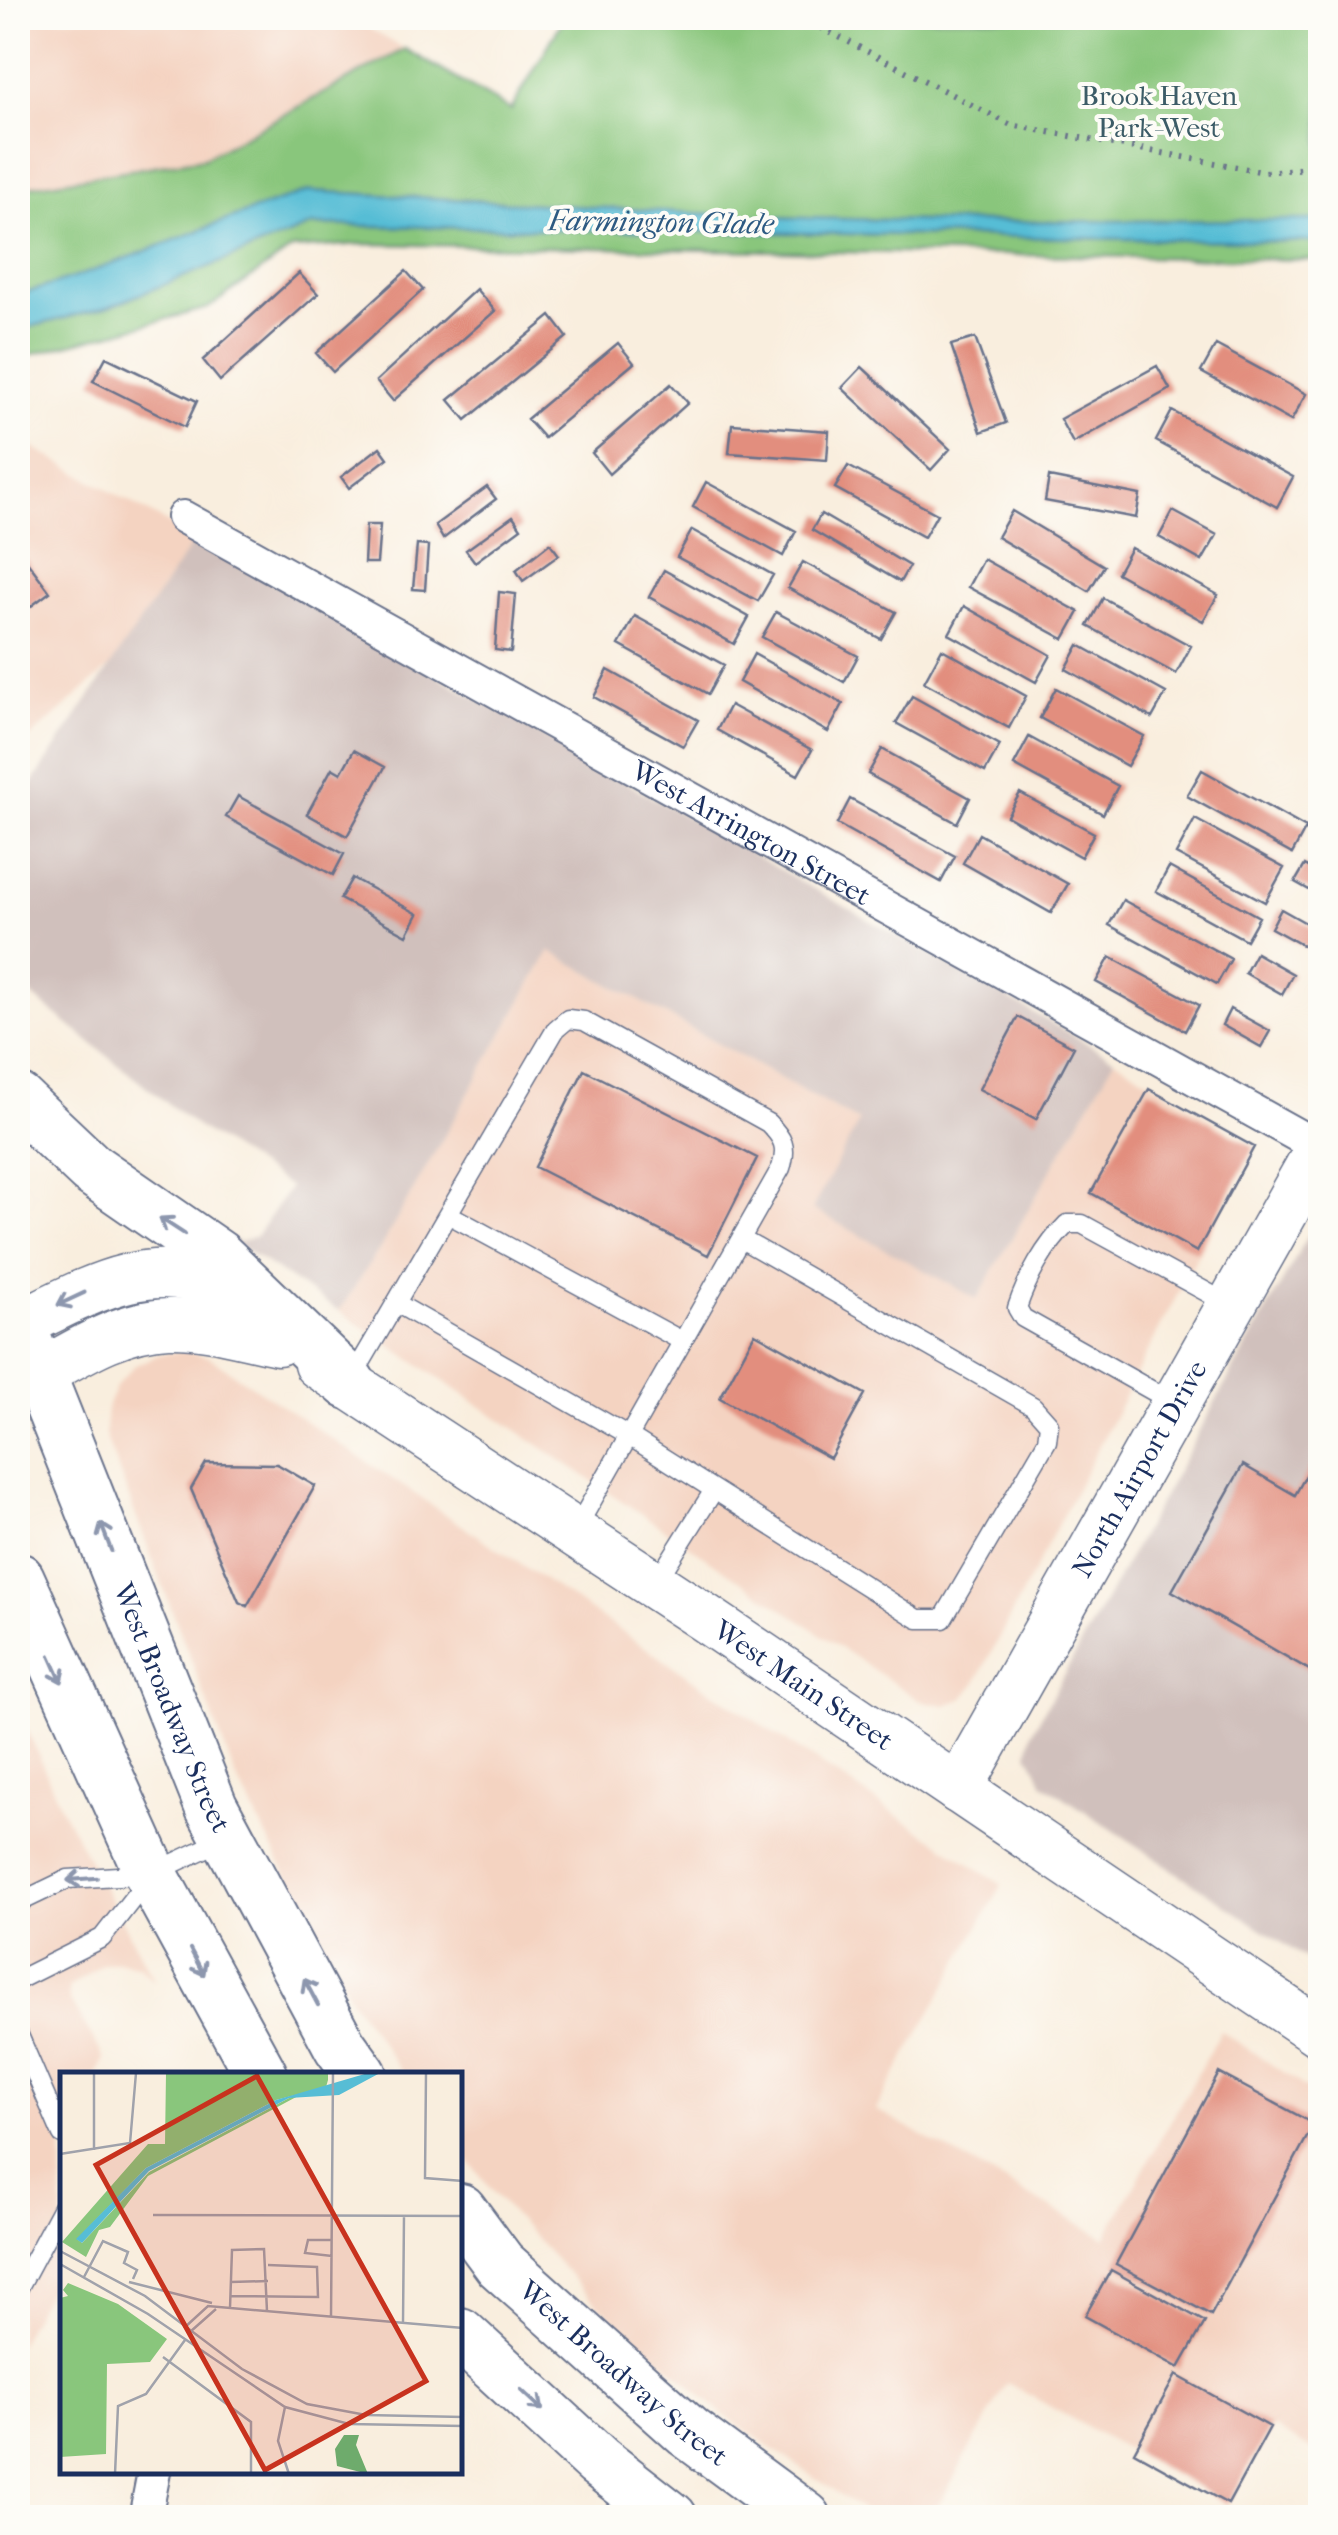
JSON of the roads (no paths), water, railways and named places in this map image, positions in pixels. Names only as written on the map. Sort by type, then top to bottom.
[{"type":"main road","points":[[18,1100],[91,1169],[217,1256],[349,1383]]},
{"type":"main road","name":"North Airport Drive","points":[[958,1789],[1320,1148]]},
{"type":"main road","name":"West Main Street","points":[[18,1324],[108,1283],[172,1275],[217,1288],[282,1342],[655,1585],[1320,2033]]},
{"type":"main road","name":"West Main Street","points":[[30,1380],[113,1334],[169,1323],[282,1342]]},
{"type":"main road","name":"West Broadway Street","points":[[18,1324],[30,1380],[211,1806],[340,2046],[359,2072]]},
{"type":"main road","points":[[18,1579],[151,1874],[260,2072]]},
{"type":"main road","name":"West Broadway Street","points":[[462,2213],[500,2264],[688,2432],[805,2518]]},
{"type":"main road","points":[[462,2336],[598,2461],[671,2518]]},
{"type":"street","name":"West Arrington Street","points":[[183,516],[1320,1148]]},
{"type":"street","points":[[145,2518],[153,2475]]},
{"type":"lane","points":[[349,1383],[556,1028],[568,1019],[584,1022],[768,1123],[782,1138],[786,1152],[781,1168],[574,1532]]},
{"type":"lane","points":[[448,1214],[682,1341]]},
{"type":"lane","points":[[1177,1404],[1023,1318],[1017,1308],[1022,1291],[1055,1235],[1066,1224],[1082,1224],[1232,1306]]},
{"type":"lane","points":[[396,1304],[630,1436],[918,1619],[944,1620],[1047,1442],[1049,1424],[1033,1406],[741,1240]]},
{"type":"lane","points":[[655,1585],[714,1490]]},
{"type":"lane","points":[[18,1902],[68,1880],[151,1874],[228,1838]]},
{"type":"lane","points":[[18,1980],[102,1938],[151,1874]]},
{"type":"lane","points":[[18,2033],[60,2130]]},
{"type":"lane","points":[[18,2289],[60,2211]]},
{"type":"water","name":"Farmington Glade","points":[[310,191],[761,217],[964,222],[1320,220],[1320,242],[313,225],[108,307],[18,330],[18,295]]},
{"type":"park label","name":"Brook Haven Park-West","points":[[1159,111]]}]
